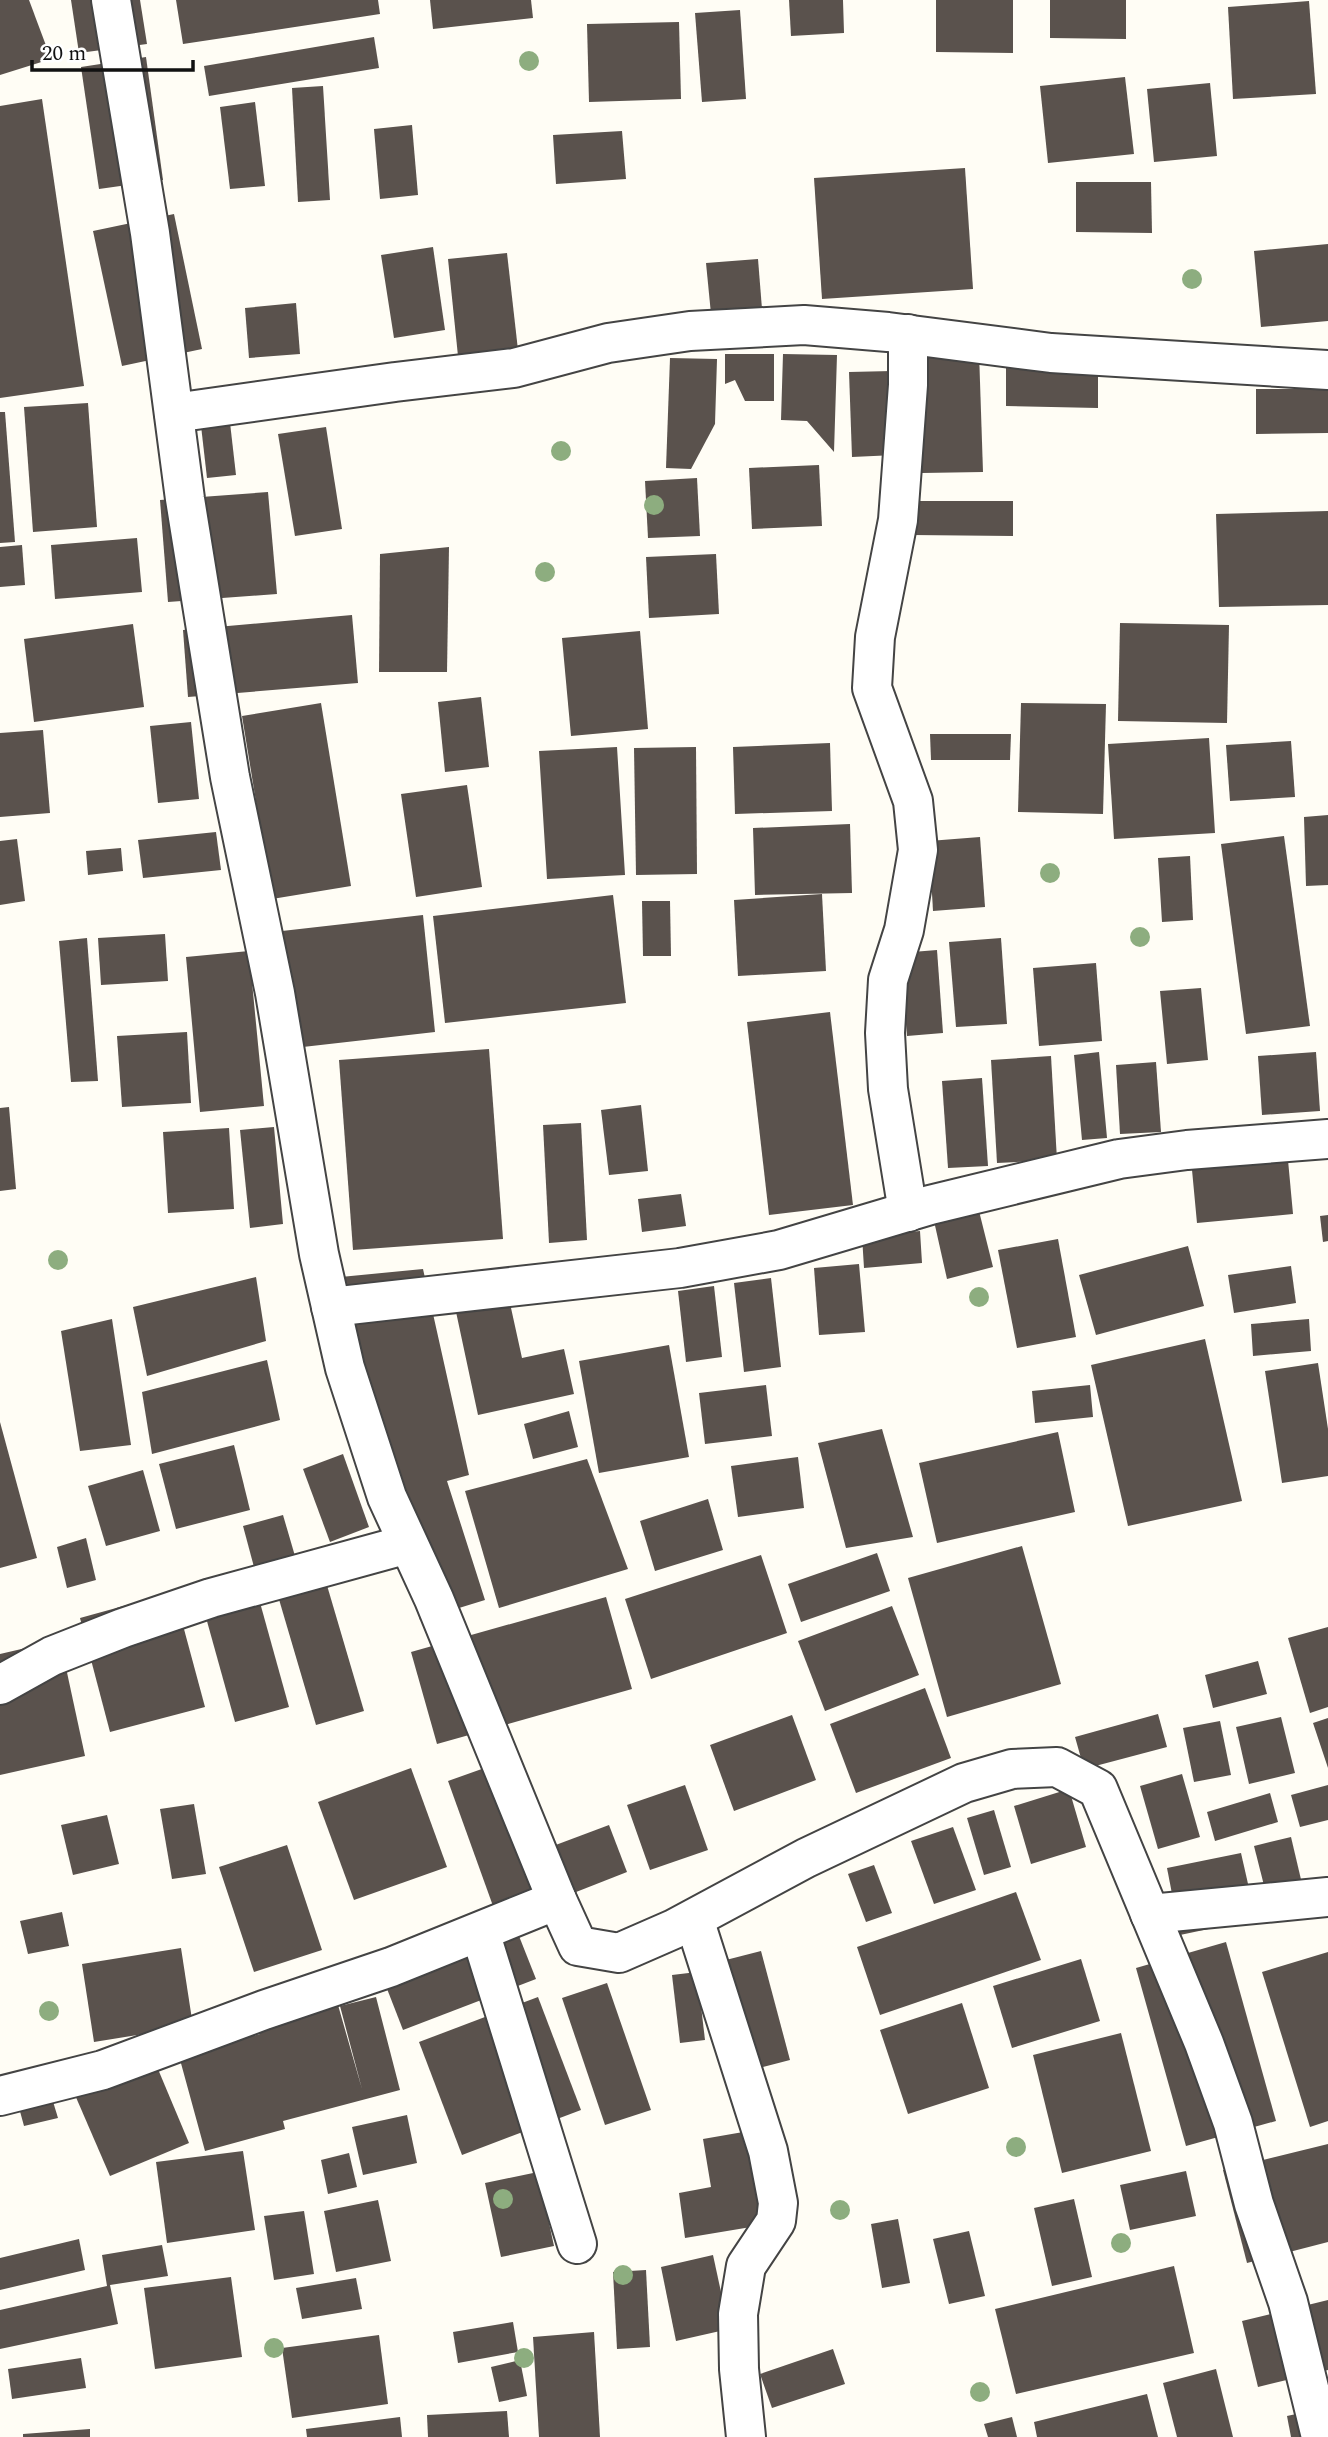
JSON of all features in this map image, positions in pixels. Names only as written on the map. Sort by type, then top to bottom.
[{"type":"street","points":[[111,0],[150,233],[185,499],[230,777],[275,993],[319,1254],[345,1368],[387,1497],[434,1599],[578,1946],[619,1953],[694,1919],[806,1858],[964,1783],[1013,1769],[1057,1767],[1098,1789],[1204,2043],[1233,2123],[1254,2204],[1288,2302],[1321,2437]]},
{"type":"street","points":[[174,413],[514,368],[608,343],[690,331],[804,325],[908,334],[1051,353],[1328,370]]},
{"type":"street","points":[[908,334],[908,385],[898,520],[875,637],[872,688],[913,802],[918,850],[904,930],[888,980],[885,1032],[888,1089],[908,1212]]},
{"type":"street","points":[[331,1307],[680,1268],[779,1250],[930,1205],[1119,1159],[1187,1150],[1328,1139]]},
{"type":"street","points":[[0,1685],[52,1656],[123,1628],[211,1598],[408,1544]]},
{"type":"street","points":[[1150,1914],[1328,1897]]},
{"type":"street","points":[[0,2096],[103,2070],[391,1966],[557,1900]]},
{"type":"street","points":[[694,1919],[768,2151],[778,2203],[776,2221],[746,2266],[738,2314],[739,2369],[746,2437]]},
{"type":"street","points":[[480,1932],[578,2244]]},
{"type":"building","points":[[0,0],[29,0],[51,59],[0,75]]},
{"type":"building","points":[[71,0],[140,0],[147,44],[79,53]]},
{"type":"building","points":[[176,0],[378,0],[380,14],[183,44]]},
{"type":"building","points":[[430,0],[531,0],[533,18],[433,29]]},
{"type":"building","points":[[789,0],[843,0],[844,33],[791,36]]},
{"type":"building","points":[[936,0],[1013,0],[1013,53],[936,52]]},
{"type":"building","points":[[1050,0],[1126,0],[1126,39],[1050,38]]},
{"type":"building","points":[[1309,1],[1316,94],[1233,99],[1228,7]]},
{"type":"building","points":[[740,10],[746,99],[702,102],[695,13]]},
{"type":"building","points":[[679,22],[681,99],[589,102],[587,24]]},
{"type":"building","points":[[374,37],[379,68],[209,96],[204,66]]},
{"type":"building","points":[[146,57],[163,180],[99,189],[81,67]]},
{"type":"building","points":[[1125,77],[1134,154],[1048,163],[1040,86]]},
{"type":"building","points":[[1210,83],[1217,156],[1154,162],[1147,89]]},
{"type":"building","points":[[323,86],[330,200],[298,202],[292,88]]},
{"type":"building","points":[[42,99],[84,386],[0,398],[0,106]]},
{"type":"building","points":[[255,102],[265,186],[230,189],[220,107]]},
{"type":"building","points":[[412,125],[418,195],[380,199],[374,129]]},
{"type":"building","points":[[622,131],[626,179],[556,184],[553,135]]},
{"type":"building","points":[[965,168],[973,289],[822,299],[814,178]]},
{"type":"building","points":[[1076,182],[1151,182],[1152,233],[1076,232]]},
{"type":"building","points":[[174,214],[202,349],[122,366],[93,231]]},
{"type":"building","points":[[1328,244],[1328,321],[1261,327],[1254,251]]},
{"type":"building","points":[[433,247],[445,330],[394,338],[381,255]]},
{"type":"building","points":[[507,253],[518,350],[458,356],[448,259]]},
{"type":"building","points":[[758,259],[762,309],[711,314],[706,263]]},
{"type":"building","points":[[296,303],[300,354],[249,358],[245,308]]},
{"type":"building","points":[[979,352],[983,472],[922,473],[919,354]]},
{"type":"building","points":[[725,354],[774,354],[774,401],[745,401],[735,380],[725,384]]},
{"type":"building","points":[[783,354],[837,355],[834,452],[807,421],[781,420]]},
{"type":"building","points":[[670,358],[717,359],[715,424],[691,469],[666,468]]},
{"type":"building","points":[[1006,368],[1098,371],[1098,408],[1006,406]]},
{"type":"building","points":[[892,371],[895,455],[852,457],[849,372]]},
{"type":"building","points":[[1256,389],[1328,389],[1328,433],[1256,434]]},
{"type":"building","points":[[88,403],[97,527],[33,532],[24,407]]},
{"type":"building","points":[[0,412],[5,412],[15,542],[0,543]]},
{"type":"building","points":[[229,414],[236,475],[207,478],[200,417]]},
{"type":"building","points":[[326,427],[342,529],[295,536],[278,434]]},
{"type":"building","points":[[819,465],[822,526],[752,529],[749,468]]},
{"type":"building","points":[[697,478],[700,536],[648,538],[645,481]]},
{"type":"building","points":[[268,492],[277,594],[168,602],[160,500]]},
{"type":"building","points":[[912,501],[1013,501],[1013,536],[912,535]]},
{"type":"building","points":[[1328,511],[1328,605],[1219,607],[1216,514]]},
{"type":"building","points":[[137,538],[142,592],[55,599],[51,545]]},
{"type":"building","points":[[22,545],[25,585],[0,587],[0,547]]},
{"type":"building","points":[[449,547],[447,672],[379,672],[380,554]]},
{"type":"building","points":[[716,554],[719,614],[649,618],[646,557]]},
{"type":"building","points":[[352,615],[358,683],[188,697],[183,630]]},
{"type":"building","points":[[1120,623],[1229,625],[1227,723],[1118,721]]},
{"type":"building","points":[[133,624],[144,707],[34,722],[24,639]]},
{"type":"building","points":[[640,631],[648,729],[571,736],[562,638]]},
{"type":"building","points":[[481,697],[489,767],[445,772],[438,702]]},
{"type":"building","points":[[321,703],[351,886],[272,899],[242,716]]},
{"type":"building","points":[[1021,703],[1106,704],[1103,814],[1018,812]]},
{"type":"building","points":[[191,722],[199,799],[158,803],[150,726]]},
{"type":"building","points":[[43,730],[50,813],[0,817],[0,733]]},
{"type":"building","points":[[930,734],[1011,734],[1010,760],[931,760]]},
{"type":"building","points":[[1209,738],[1215,833],[1114,839],[1108,744]]},
{"type":"building","points":[[1291,741],[1295,797],[1230,801],[1226,745]]},
{"type":"building","points":[[830,743],[832,811],[735,814],[733,747]]},
{"type":"building","points":[[617,747],[625,875],[547,879],[539,751]]},
{"type":"building","points":[[696,747],[697,874],[636,875],[634,748]]},
{"type":"building","points":[[467,785],[482,887],[416,897],[401,794]]},
{"type":"building","points":[[1328,815],[1328,885],[1306,886],[1304,817]]},
{"type":"building","points":[[850,824],[852,893],[755,895],[753,828]]},
{"type":"building","points":[[216,832],[221,870],[143,878],[138,840]]},
{"type":"building","points":[[1284,836],[1310,1026],[1246,1034],[1221,844]]},
{"type":"building","points":[[980,837],[985,907],[933,911],[929,841]]},
{"type":"building","points":[[17,839],[25,901],[0,905],[0,841]]},
{"type":"building","points":[[121,848],[123,871],[88,875],[86,851]]},
{"type":"building","points":[[1190,856],[1193,920],[1162,922],[1158,858]]},
{"type":"building","points":[[822,894],[826,971],[738,976],[734,900]]},
{"type":"building","points":[[613,895],[626,1003],[445,1023],[433,916]]},
{"type":"building","points":[[642,901],[670,901],[671,956],[643,956]]},
{"type":"building","points":[[423,915],[435,1032],[294,1048],[282,931]]},
{"type":"building","points":[[165,934],[168,981],[101,985],[98,938]]},
{"type":"building","points":[[87,938],[98,1081],[71,1082],[59,941]]},
{"type":"building","points":[[1001,938],[1007,1024],[956,1027],[949,942]]},
{"type":"building","points":[[937,950],[943,1033],[907,1036],[900,953]]},
{"type":"building","points":[[249,951],[264,1106],[200,1112],[186,957]]},
{"type":"building","points":[[1096,963],[1102,1041],[1039,1046],[1033,968]]},
{"type":"building","points":[[1201,988],[1208,1060],[1167,1064],[1160,991]]},
{"type":"building","points":[[830,1012],[853,1205],[769,1215],[747,1022]]},
{"type":"building","points":[[187,1032],[191,1103],[122,1107],[117,1036]]},
{"type":"building","points":[[489,1049],[503,1239],[353,1250],[339,1060]]},
{"type":"building","points":[[1099,1052],[1107,1138],[1082,1140],[1074,1055]]},
{"type":"building","points":[[1316,1052],[1320,1111],[1262,1115],[1258,1056]]},
{"type":"building","points":[[1051,1056],[1057,1160],[997,1163],[991,1060]]},
{"type":"building","points":[[1156,1062],[1161,1132],[1120,1134],[1116,1065]]},
{"type":"building","points":[[982,1078],[988,1166],[948,1168],[942,1081]]},
{"type":"building","points":[[641,1105],[648,1171],[609,1175],[601,1110]]},
{"type":"building","points":[[9,1107],[16,1189],[0,1191],[0,1108]]},
{"type":"building","points":[[581,1123],[587,1240],[549,1243],[543,1125]]},
{"type":"building","points":[[274,1127],[283,1224],[250,1228],[240,1130]]},
{"type":"building","points":[[229,1128],[234,1209],[168,1213],[163,1132]]},
{"type":"building","points":[[1288,1160],[1293,1214],[1197,1223],[1192,1170]]},
{"type":"building","points":[[681,1194],[686,1226],[642,1232],[638,1199]]},
{"type":"building","points":[[979,1211],[993,1267],[947,1279],[934,1221]]},
{"type":"building","points":[[1328,1215],[1328,1241],[1323,1242],[1320,1216]]},
{"type":"building","points":[[920,1231],[922,1263],[864,1268],[862,1236]]},
{"type":"building","points":[[1058,1239],[1076,1337],[1017,1348],[998,1250]]},
{"type":"building","points":[[1188,1246],[1204,1306],[1096,1335],[1079,1275]]},
{"type":"building","points":[[859,1264],[865,1332],[819,1335],[814,1268]]},
{"type":"building","points":[[1291,1266],[1296,1303],[1234,1313],[1228,1275]]},
{"type":"building","points":[[502,1267],[522,1358],[564,1349],[574,1394],[478,1415],[449,1279]]},
{"type":"building","points":[[423,1269],[469,1475],[447,1481],[485,1600],[420,1620],[320,1279]]},
{"type":"building","points":[[256,1277],[266,1341],[147,1376],[133,1307]]},
{"type":"building","points":[[771,1278],[781,1367],[744,1372],[734,1283]]},
{"type":"building","points":[[714,1286],[722,1357],[686,1362],[678,1291]]},
{"type":"building","points":[[112,1319],[131,1445],[80,1451],[61,1331]]},
{"type":"building","points":[[1309,1319],[1311,1351],[1253,1356],[1251,1324]]},
{"type":"building","points":[[1205,1339],[1242,1501],[1128,1526],[1091,1365]]},
{"type":"building","points":[[669,1345],[689,1457],[599,1473],[579,1361]]},
{"type":"building","points":[[267,1360],[280,1420],[152,1454],[142,1392]]},
{"type":"building","points":[[1318,1363],[1328,1429],[1328,1476],[1282,1483],[1265,1371]]},
{"type":"building","points":[[766,1385],[772,1436],[705,1444],[699,1393]]},
{"type":"building","points":[[1090,1385],[1093,1417],[1035,1423],[1032,1391]]},
{"type":"building","points":[[569,1411],[578,1447],[533,1459],[524,1424]]},
{"type":"building","points":[[0,1422],[37,1558],[0,1568]]},
{"type":"building","points":[[882,1429],[913,1537],[846,1548],[818,1443]]},
{"type":"building","points":[[1058,1432],[1075,1512],[937,1543],[919,1463]]},
{"type":"building","points":[[234,1445],[250,1510],[176,1529],[159,1464]]},
{"type":"building","points":[[343,1454],[369,1527],[330,1542],[303,1469]]},
{"type":"building","points":[[798,1457],[804,1508],[738,1517],[731,1466]]},
{"type":"building","points":[[587,1459],[628,1569],[499,1608],[465,1491]]},
{"type":"building","points":[[143,1470],[160,1531],[106,1546],[88,1486]]},
{"type":"building","points":[[708,1499],[723,1550],[655,1571],[640,1521]]},
{"type":"building","points":[[283,1515],[295,1556],[254,1567],[243,1526]]},
{"type":"building","points":[[86,1538],[96,1580],[67,1588],[57,1547]]},
{"type":"building","points":[[1022,1546],[1061,1684],[947,1717],[908,1578]]},
{"type":"building","points":[[877,1553],[890,1591],[801,1622],[788,1584]]},
{"type":"building","points":[[761,1555],[787,1633],[651,1679],[625,1599]]},
{"type":"building","points":[[254,1581],[289,1707],[235,1722],[200,1596]]},
{"type":"building","points":[[326,1582],[364,1711],[316,1725],[278,1596]]},
{"type":"building","points":[[174,1592],[205,1707],[110,1732],[80,1618]]},
{"type":"building","points":[[606,1597],[632,1689],[437,1744],[411,1652]]},
{"type":"building","points":[[892,1606],[919,1675],[825,1711],[798,1641]]},
{"type":"building","points":[[1328,1627],[1328,1707],[1310,1713],[1288,1638]]},
{"type":"building","points":[[60,1640],[85,1756],[0,1775],[0,1654]]},
{"type":"building","points":[[1258,1661],[1267,1694],[1213,1708],[1205,1675]]},
{"type":"building","points":[[925,1688],[951,1758],[856,1793],[830,1724]]},
{"type":"building","points":[[1158,1714],[1167,1747],[1084,1769],[1075,1737]]},
{"type":"building","points":[[792,1715],[816,1780],[734,1811],[710,1745]]},
{"type":"building","points":[[1281,1717],[1295,1773],[1249,1784],[1236,1727]]},
{"type":"building","points":[[1328,1718],[1328,1768],[1313,1723]]},
{"type":"building","points":[[1220,1721],[1231,1775],[1194,1782],[1183,1728]]},
{"type":"building","points":[[493,1765],[538,1889],[493,1906],[448,1781]]},
{"type":"building","points":[[411,1768],[447,1867],[354,1900],[318,1802]]},
{"type":"building","points":[[1182,1774],[1200,1837],[1158,1849],[1140,1786]]},
{"type":"building","points":[[685,1785],[708,1850],[650,1870],[627,1805]]},
{"type":"building","points":[[1328,1785],[1328,1820],[1300,1827],[1291,1795]]},
{"type":"building","points":[[1069,1789],[1086,1847],[1031,1864],[1014,1806]]},
{"type":"building","points":[[1270,1793],[1278,1822],[1215,1841],[1207,1812]]},
{"type":"building","points":[[194,1804],[206,1874],[172,1879],[160,1809]]},
{"type":"building","points":[[994,1810],[1011,1867],[984,1875],[967,1818]]},
{"type":"building","points":[[107,1815],[119,1864],[73,1875],[61,1825]]},
{"type":"building","points":[[609,1825],[627,1872],[571,1894],[553,1846]]},
{"type":"building","points":[[953,1827],[976,1890],[934,1904],[911,1841]]},
{"type":"building","points":[[1291,1837],[1307,1905],[1271,1913],[1254,1846]]},
{"type":"building","points":[[287,1845],[322,1950],[254,1972],[219,1867]]},
{"type":"building","points":[[1241,1853],[1256,1919],[1180,1935],[1167,1868]]},
{"type":"building","points":[[874,1865],[892,1913],[866,1922],[848,1874]]},
{"type":"building","points":[[1016,1892],[1041,1960],[880,2015],[857,1947]]},
{"type":"building","points":[[62,1912],[69,1946],[28,1954],[20,1921]]},
{"type":"building","points":[[517,1931],[536,1979],[403,2030],[384,1981]]},
{"type":"building","points":[[1226,1942],[1276,2121],[1186,2146],[1136,1968]]},
{"type":"building","points":[[181,1948],[193,2026],[94,2042],[82,1964]]},
{"type":"building","points":[[761,1951],[790,2060],[751,2070],[722,1961]]},
{"type":"building","points":[[1328,1952],[1328,2121],[1310,2127],[1262,1972]]},
{"type":"building","points":[[1081,1959],[1100,2021],[1012,2048],[993,1986]]},
{"type":"building","points":[[697,1972],[705,2040],[680,2043],[672,1975]]},
{"type":"building","points":[[607,1983],[651,2110],[605,2125],[562,1998]]},
{"type":"building","points":[[376,1997],[400,2090],[283,2121],[285,2129],[205,2151],[179,2056],[260,2034],[258,2027],[338,2005],[362,2089],[340,2006]]},
{"type":"building","points":[[538,1997],[581,2110],[462,2155],[419,2042]]},
{"type":"building","points":[[962,2003],[989,2088],[908,2114],[880,2030]]},
{"type":"building","points":[[1121,2033],[1151,2151],[1062,2173],[1033,2055]]},
{"type":"building","points":[[155,2062],[189,2143],[110,2176],[75,2095]]},
{"type":"building","points":[[51,2095],[58,2118],[24,2126],[18,2104]]},
{"type":"building","points":[[407,2115],[417,2163],[363,2175],[352,2127]]},
{"type":"building","points":[[749,2131],[763,2225],[685,2238],[679,2193],[711,2187],[703,2139]]},
{"type":"building","points":[[1328,2144],[1328,2242],[1247,2263],[1223,2170]]},
{"type":"building","points":[[243,2151],[255,2230],[167,2243],[156,2162]]},
{"type":"building","points":[[349,2153],[357,2187],[328,2194],[321,2160]]},
{"type":"building","points":[[1186,2171],[1196,2216],[1130,2230],[1120,2185]]},
{"type":"building","points":[[538,2172],[554,2246],[501,2257],[485,2183]]},
{"type":"building","points":[[1074,2199],[1092,2277],[1052,2286],[1034,2208]]},
{"type":"building","points":[[378,2200],[391,2261],[336,2272],[324,2211]]},
{"type":"building","points":[[304,2211],[314,2274],[274,2280],[264,2216]]},
{"type":"building","points":[[898,2219],[910,2283],[882,2288],[871,2224]]},
{"type":"building","points":[[969,2231],[985,2296],[949,2304],[933,2239]]},
{"type":"building","points":[[79,2239],[85,2270],[0,2290],[0,2258]]},
{"type":"building","points":[[162,2245],[168,2276],[110,2285],[118,2324],[0,2349],[0,2310],[107,2286],[102,2255]]},
{"type":"building","points":[[713,2255],[729,2329],[676,2341],[661,2267]]},
{"type":"building","points":[[1174,2266],[1194,2353],[1016,2394],[995,2309]]},
{"type":"building","points":[[646,2270],[650,2347],[617,2349],[613,2272]]},
{"type":"building","points":[[231,2277],[242,2357],[155,2369],[144,2288]]},
{"type":"building","points":[[356,2278],[362,2309],[302,2319],[296,2288]]},
{"type":"building","points":[[1328,2300],[1328,2370],[1258,2387],[1242,2321]]},
{"type":"building","points":[[513,2322],[518,2352],[458,2363],[453,2332]]},
{"type":"building","points":[[594,2332],[600,2437],[539,2437],[533,2337]]},
{"type":"building","points":[[379,2335],[388,2404],[292,2418],[282,2348]]},
{"type":"building","points":[[833,2349],[845,2384],[772,2408],[760,2374]]},
{"type":"building","points":[[81,2358],[86,2388],[12,2399],[8,2369]]},
{"type":"building","points":[[520,2360],[527,2396],[499,2402],[491,2367]]},
{"type":"building","points":[[1216,2369],[1233,2437],[1177,2437],[1163,2383]]},
{"type":"building","points":[[1147,2394],[1158,2437],[1037,2437],[1034,2422]]},
{"type":"building","points":[[1328,2407],[1328,2437],[1291,2437],[1287,2416]]},
{"type":"building","points":[[507,2411],[509,2437],[428,2437],[427,2415]]},
{"type":"building","points":[[400,2417],[402,2437],[307,2437],[306,2429]]},
{"type":"building","points":[[1012,2417],[1017,2437],[988,2437],[984,2424]]},
{"type":"building","points":[[90,2429],[90,2437],[23,2437],[23,2434]]}]
